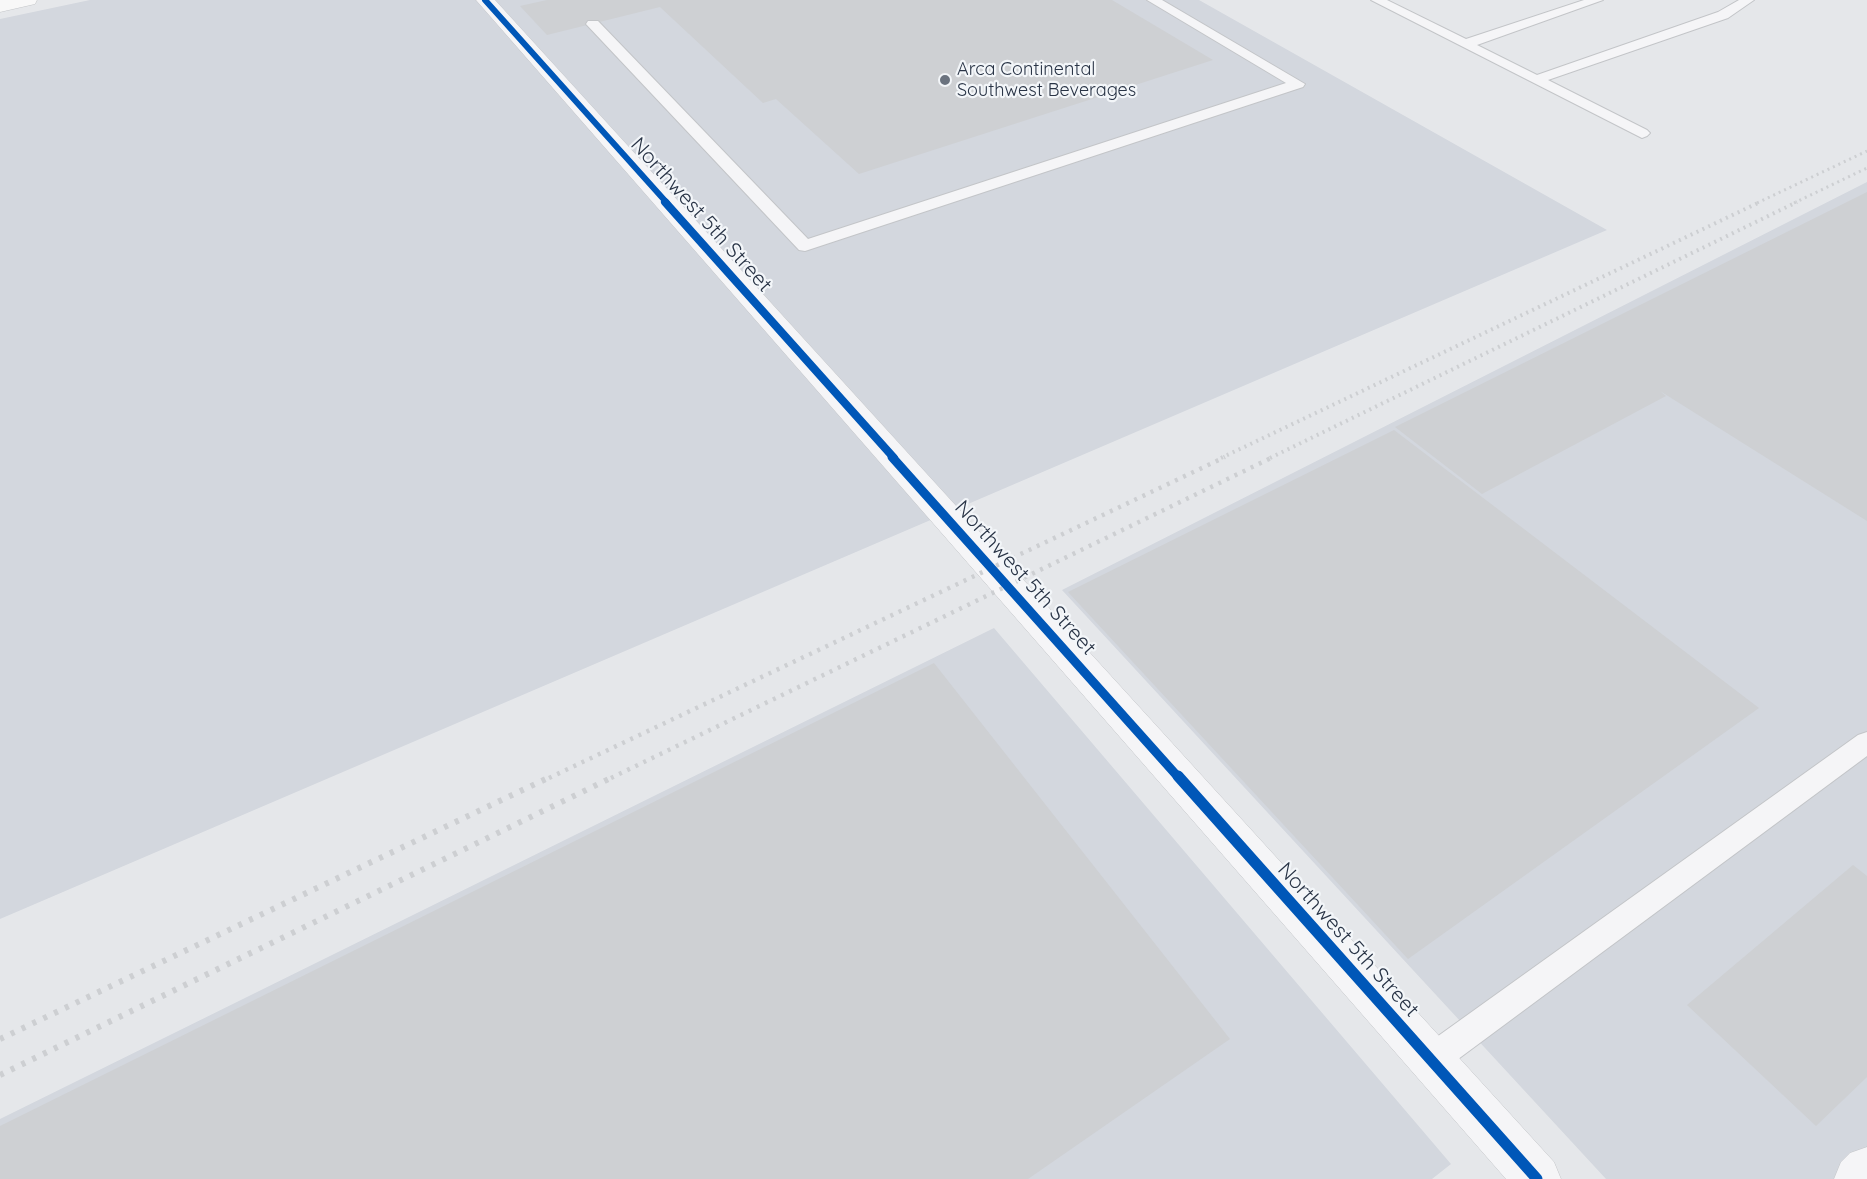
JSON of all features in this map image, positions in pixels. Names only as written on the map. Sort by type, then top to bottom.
[{"type":"main road","points":[[0,6],[28,0]]},
{"type":"street","name":"Northwest 5th Street","points":[[485,0],[1537,1179]]},
{"type":"street","points":[[1858,1179],[1867,1170]]},
{"type":"lane","points":[[593,24],[805,246],[1298,84],[1153,0]]},
{"type":"lane","points":[[1377,0],[1642,133]]},
{"type":"lane","points":[[1465,44],[1597,0]]},
{"type":"lane","points":[[1536,80],[1723,15],[1748,0]]},
{"type":"lane","points":[[1431,1060],[1867,742]]},
{"type":"shaded area","points":[[90,0],[1199,0],[1607,230],[0,919],[0,19]]},
{"type":"shaded area","points":[[1867,182],[1867,1179],[1606,1179],[1062,590]]},
{"type":"shaded area","points":[[994,628],[1451,1164],[1432,1179],[0,1179],[0,1119]]},
{"type":"building","name":"Arca Continental Southwest Beverages","points":[[547,0],[1112,0],[1213,60],[859,174],[776,99],[763,103],[660,7],[547,35],[520,6]]},
{"type":"building","points":[[1867,192],[1867,521],[1660,391],[1666,396],[1482,494],[1395,427]]},
{"type":"building","points":[[1394,430],[1759,708],[1408,959],[1068,592]]},
{"type":"building","points":[[934,663],[1230,1039],[1028,1179],[0,1179],[0,1126]]},
{"type":"building","points":[[1853,865],[1867,876],[1867,1077],[1816,1126],[1687,1005]]},
{"type":"railway","points":[[1757,203],[1867,151]]},
{"type":"railway","points":[[1794,203],[1867,168]]},
{"type":"railway","points":[[1221,458],[1760,202]]},
{"type":"railway","points":[[1270,458],[1797,202]]},
{"type":"railway","points":[[549,778],[1225,457]]},
{"type":"railway","points":[[611,778],[1273,457]]},
{"type":"railway","points":[[0,1039],[552,776]]},
{"type":"railway","points":[[0,1075],[615,776]]},
{"type":"cycle path","points":[[485,0],[1537,1179]]},
{"type":"place","name":"Arca Continental Southwest Beverages","points":[[945,80]]}]
